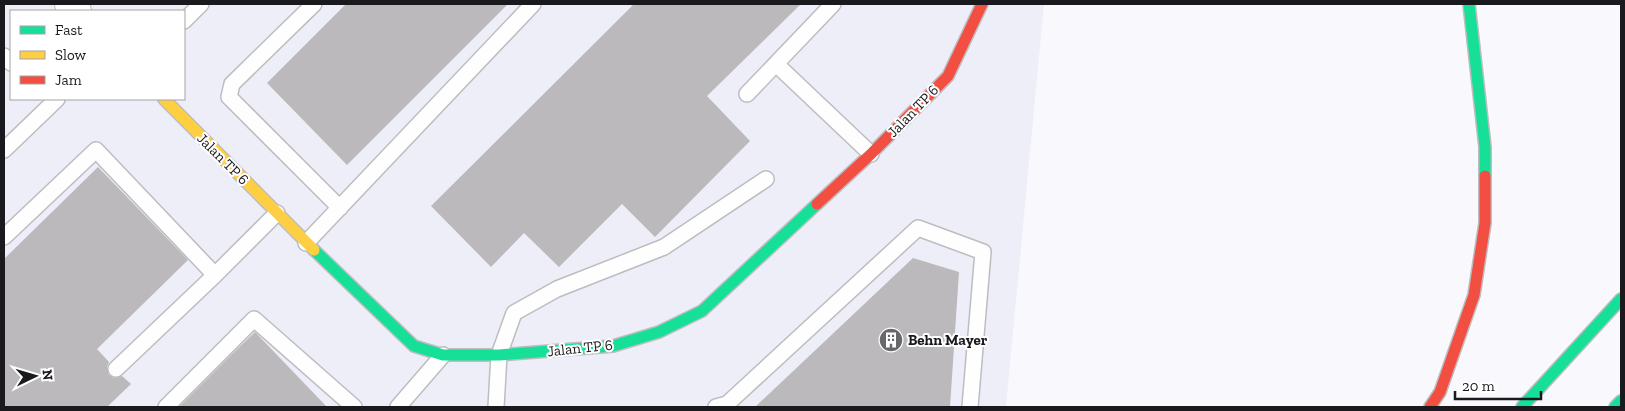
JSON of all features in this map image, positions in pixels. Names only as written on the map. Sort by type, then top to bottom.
[{"type":"main road","name":"Jalan TP 6","points":[[165,100],[306,242],[414,346],[442,355],[499,355],[612,346],[658,332],[702,311],[871,154],[948,76],[982,4]]},
{"type":"main road","points":[[1430,407],[1440,392],[1474,295],[1485,223],[1485,147],[1469,4]]},
{"type":"main road","points":[[1522,407],[1621,299]]},
{"type":"main road","points":[[1615,407],[1621,401]]},
{"type":"lane","points":[[185,20],[201,4]]},
{"type":"lane","points":[[314,4],[232,84],[229,97],[340,208]]},
{"type":"lane","points":[[306,242],[533,4]]},
{"type":"lane","points":[[748,94],[833,4]]},
{"type":"lane","points":[[776,64],[871,154]]},
{"type":"lane","points":[[4,150],[51,101]]},
{"type":"lane","points":[[4,237],[96,150],[215,275]]},
{"type":"lane","points":[[496,407],[499,355],[514,313],[558,289],[664,247],[766,179]]},
{"type":"lane","points":[[116,369],[277,213]]},
{"type":"lane","points":[[716,407],[727,404],[918,228],[983,252],[970,407]]},
{"type":"lane","points":[[166,407],[254,320],[354,407]]},
{"type":"lane","points":[[398,407],[442,355]]},
{"type":"shaded area","points":[[4,4],[1044,4],[1006,407],[4,407]]},
{"type":"building","points":[[346,4],[508,4],[347,165],[267,83]]},
{"type":"building","points":[[634,4],[801,4],[707,96],[750,141],[655,237],[622,204],[559,267],[524,233],[491,267],[431,206]]},
{"type":"building","points":[[98,167],[188,260],[97,349],[109,362],[107,367],[109,375],[114,378],[122,376],[131,384],[107,407],[4,407],[4,259]]},
{"type":"building","name":"Behn Mayer","points":[[913,258],[959,272],[950,407],[755,407]]},
{"type":"building","points":[[255,332],[327,407],[179,407],[228,358]]},
{"type":"traffic: fast","points":[[1469,4],[1485,147],[1485,176]]},
{"type":"traffic: fast","points":[[314,250],[414,346],[443,355],[499,355],[613,346],[659,332],[702,311],[817,204]]},
{"type":"traffic: fast","points":[[1522,407],[1621,299]]},
{"type":"traffic: fast","points":[[1615,407],[1621,401]]},
{"type":"traffic: slow","points":[[165,100],[314,250]]},
{"type":"traffic: jam","points":[[817,204],[871,154],[948,76],[982,4]]},
{"type":"traffic: jam","points":[[1430,407],[1440,392],[1474,295],[1485,223],[1485,176]]},
{"type":"place","name":"Behn Mayer","points":[[891,340]]}]
